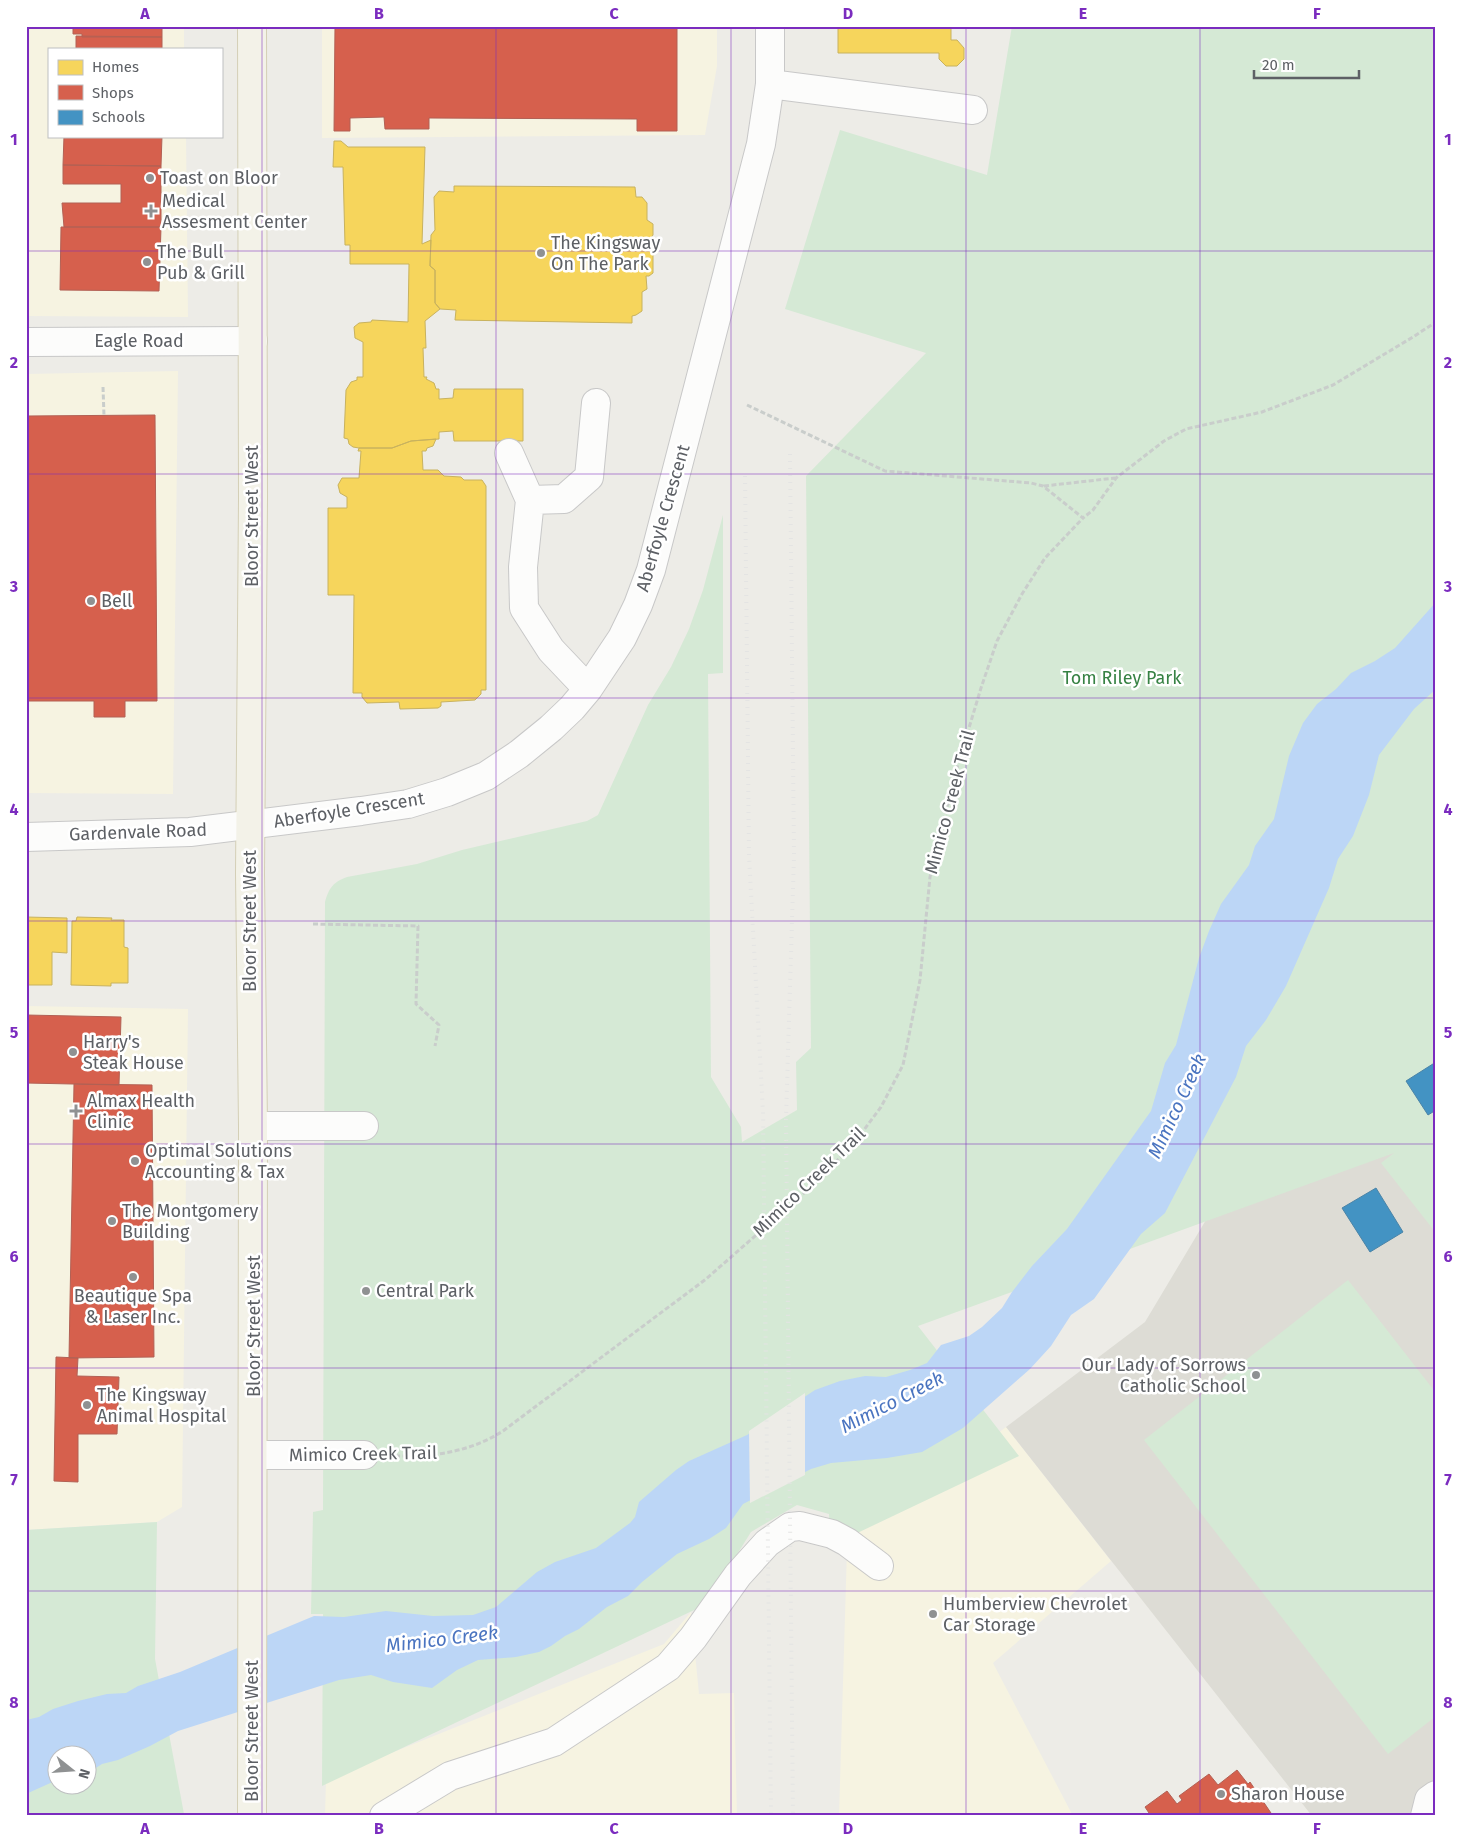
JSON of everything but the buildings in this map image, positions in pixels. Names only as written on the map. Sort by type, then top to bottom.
[{"type":"main road","name":"Bloor Street West","points":[[252,26],[253,341],[250,825],[254,1455],[252,1813]]},
{"type":"street","name":"Aberfoyle Crescent","points":[[250,825],[408,804],[447,792],[486,776],[519,754],[572,708],[588,689],[622,638],[638,605],[650,570],[761,144],[770,84],[770,26]]},
{"type":"street","points":[[770,84],[973,110]]},
{"type":"street","name":"Eagle Road","points":[[26,342],[253,341]]},
{"type":"street","points":[[530,500],[564,498],[589,477],[596,403]]},
{"type":"street","points":[[509,453],[530,500],[523,567],[524,608],[552,650],[588,689]]},
{"type":"street","name":"Gardenvale Road","points":[[26,837],[190,832],[250,825]]},
{"type":"street","points":[[253,1126],[364,1126]]},
{"type":"street","name":"Mimico Creek Trail","points":[[254,1455],[364,1455]]},
{"type":"street","points":[[384,1816],[450,1776],[554,1742],[668,1667],[693,1638],[738,1575],[767,1543],[790,1527],[800,1526],[832,1534],[847,1542],[879,1566]]},
{"type":"street","points":[[1425,1816],[1429,1800],[1436,1795]]},
{"type":"path","name":"Mimico Creek Trail","points":[[364,1455],[432,1456],[489,1440],[706,1279],[803,1194],[858,1138],[881,1107],[903,1065],[920,980],[930,877],[956,771],[997,641],[1022,594],[1045,558],[1093,510],[1116,478],[1164,441],[1186,429],[1262,412],[1333,385],[1413,338],[1436,322]]},
{"type":"path","points":[[103,387],[104,416]]},
{"type":"path","points":[[747,405],[885,471],[1031,483],[1044,486],[1116,478]]},
{"type":"path","points":[[1044,486],[1083,518]]},
{"type":"path","points":[[313,924],[418,926],[416,1004],[439,1025],[436,1046]]},
{"type":"shaded area","points":[[26,26],[184,26],[184,48],[48,48],[48,138],[186,138],[188,317],[26,316]]},
{"type":"shaded area","points":[[322,26],[717,26],[717,66],[705,135],[322,138]]},
{"type":"shaded area","points":[[178,371],[173,794],[26,793],[26,374]]},
{"type":"shaded area","name":"Our Lady of Sorrows Catholic School","points":[[1436,835],[1436,1816],[1312,1816],[1006,1427],[1145,1322]]},
{"type":"shaded area","points":[[26,1006],[188,1009],[182,1507],[157,1522],[26,1530]]},
{"type":"shaded area","name":"Humberview Chevrolet Car Storage","points":[[1006,1427],[1111,1561],[993,1663],[1073,1816],[839,1816],[848,1516],[899,1508]]},
{"type":"shaded area","points":[[691,1612],[699,1694],[734,1693],[737,1816],[325,1816],[326,1779],[664,1644]]},
{"type":"green space","name":"Tom Riley Park","points":[[1012,26],[1436,26],[1436,1233],[1381,1163],[1394,1153],[918,1326],[1019,1456],[830,1546],[829,1514],[797,1505],[751,1532],[726,1572],[726,1595],[322,1786],[323,1614],[311,1614],[313,1512],[323,1510],[325,902],[328,893],[335,883],[347,877],[417,864],[462,850],[587,821],[598,815],[648,705],[671,667],[689,629],[703,590],[723,515],[723,673],[708,674],[711,1077],[741,1127],[742,1142],[797,1110],[796,1062],[811,1048],[806,476],[926,353],[785,309],[840,130],[987,175]]},
{"type":"green space","points":[[1348,1280],[1436,1393],[1436,1716],[1388,1754],[1144,1440]]},
{"type":"green space","points":[[157,1522],[155,1659],[184,1814],[180,1816],[26,1816],[26,1530]]},
{"type":"water","name":"Mimico Creek","points":[[1436,602],[1436,689],[1414,709],[1379,755],[1369,795],[1353,836],[1338,859],[1329,888],[1286,986],[1266,1020],[1246,1046],[1236,1077],[1165,1213],[1141,1234],[1094,1299],[1071,1315],[1051,1346],[1030,1369],[963,1428],[922,1452],[887,1458],[831,1463],[811,1469],[743,1504],[726,1528],[709,1539],[677,1554],[642,1582],[628,1596],[607,1607],[579,1629],[539,1652],[516,1657],[478,1660],[457,1670],[432,1688],[393,1682],[371,1675],[339,1680],[178,1731],[150,1746],[98,1767],[98,1744],[48,1744],[48,1784],[26,1794],[26,1720],[39,1717],[53,1709],[78,1701],[107,1694],[126,1693],[138,1686],[180,1672],[314,1616],[344,1617],[386,1611],[433,1616],[473,1615],[496,1607],[537,1572],[555,1562],[596,1548],[630,1523],[635,1517],[639,1502],[689,1461],[747,1435],[815,1390],[840,1381],[865,1376],[886,1377],[910,1370],[927,1363],[941,1345],[969,1336],[982,1327],[1002,1308],[1032,1266],[1067,1229],[1151,1111],[1165,1063],[1176,1045],[1199,958],[1209,931],[1221,904],[1249,865],[1255,846],[1274,819],[1289,756],[1303,723],[1317,704],[1336,689],[1351,673],[1395,648]]},
{"type":"pier","points":[[805,1393],[805,1475],[750,1503],[749,1431]]},
{"type":"railway","points":[[790,454],[794,855],[786,1119],[793,1816]]},
{"type":"railway","points":[[745,476],[749,856],[763,1112],[771,1816]]},
{"type":"place","name":"Toast on Bloor","points":[[150,178]]},
{"type":"place","name":"Medical Assesment Center","points":[[151,211]]},
{"type":"place","name":"The Kingsway On The Park","points":[[541,253]]},
{"type":"place","name":"The Bull Pub & Grill","points":[[147,262]]},
{"type":"place","name":"Bell","points":[[91,601]]},
{"type":"place","name":"Harry's Steak House","points":[[73,1052]]},
{"type":"place","name":"Almax Health Clinic","points":[[76,1111]]},
{"type":"place","name":"Optimal Solutions Accounting & Tax","points":[[135,1161]]},
{"type":"place","name":"The Montgomery Building","points":[[112,1221]]},
{"type":"place","name":"Beautique Spa & Laser Inc.","points":[[133,1277]]},
{"type":"place","name":"Central Park","points":[[366,1291]]},
{"type":"place","name":"Our Lady of Sorrows Catholic School","points":[[1256,1375]]},
{"type":"place","name":"The Kingsway Animal Hospital","points":[[87,1405]]},
{"type":"place","name":"Humberview Chevrolet Car Storage","points":[[933,1614]]},
{"type":"place","name":"Sharon House","points":[[1221,1794]]}]
